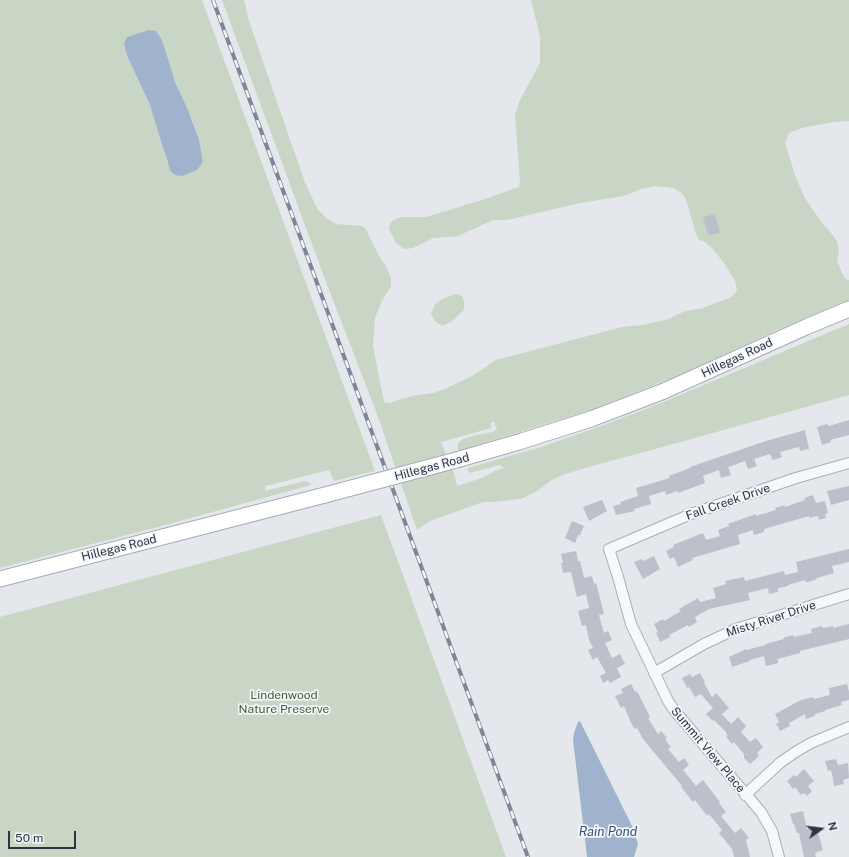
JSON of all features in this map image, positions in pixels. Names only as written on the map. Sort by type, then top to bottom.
[{"type":"main road","name":"Hillegas Road","points":[[0,579],[460,459],[591,420],[664,391],[849,309]]},
{"type":"street","name":"Fall Creek Drive","points":[[609,549],[689,515],[796,478],[849,463]]},
{"type":"street","name":"Summit View Place","points":[[609,549],[630,624],[674,710],[761,812],[772,831],[779,857]]},
{"type":"street","name":"Misty River Drive","points":[[654,673],[706,642],[736,629],[849,594]]},
{"type":"street","points":[[745,794],[781,762],[796,751],[849,727]]},
{"type":"green space","points":[[0,0],[202,0],[375,471],[334,481],[329,470],[266,486],[265,491],[305,481],[309,482],[311,485],[0,568]],"holes":[[[156,31],[161,38],[175,82],[194,124],[199,139],[203,162],[167,163],[162,141],[150,105],[128,58]]]},
{"type":"green space","points":[[222,0],[244,0],[249,21],[304,180],[319,211],[336,224],[362,226],[365,228],[379,256],[386,266],[391,278],[391,286],[382,301],[375,318],[373,346],[384,402],[391,403],[417,395],[433,393],[445,389],[474,375],[496,360],[622,327],[642,325],[669,319],[685,311],[703,308],[729,298],[734,295],[737,290],[735,281],[724,263],[712,248],[703,241],[699,240],[684,196],[673,188],[656,186],[641,189],[624,196],[580,203],[507,220],[493,220],[458,236],[433,238],[413,248],[404,249],[396,243],[389,229],[390,223],[394,220],[402,217],[426,217],[519,187],[520,182],[515,115],[519,102],[540,63],[540,36],[531,0],[849,0],[849,121],[833,122],[802,128],[789,133],[785,143],[796,178],[805,198],[822,223],[837,241],[839,252],[837,261],[845,279],[849,280],[849,300],[777,330],[679,375],[591,410],[458,451],[458,443],[463,439],[493,432],[497,429],[494,422],[491,422],[491,428],[441,442],[454,473],[457,486],[482,478],[495,471],[505,468],[499,465],[470,473],[467,469],[471,467],[541,447],[601,426],[656,405],[849,324],[849,395],[562,475],[521,499],[483,502],[430,521],[417,530],[377,414],[326,282]]},
{"type":"green space","points":[[456,294],[462,296],[464,301],[464,310],[451,322],[442,326],[435,321],[431,314],[435,304],[444,298]]},
{"type":"green space","name":"Lindenwood Nature Preserve","points":[[381,515],[506,857],[0,857],[0,617]]},
{"type":"water","points":[[149,30],[156,31],[161,38],[175,82],[199,139],[203,162],[197,170],[182,176],[175,175],[170,170],[150,105],[128,58],[124,44],[127,37]]},
{"type":"water","name":"Rain Pond","points":[[580,721],[632,826],[638,844],[634,857],[587,857],[573,740],[578,722]]},
{"type":"building","points":[[715,214],[720,233],[708,235],[703,217]]},
{"type":"building","points":[[849,420],[849,435],[830,440],[831,442],[822,445],[817,427],[827,424],[829,426]]},
{"type":"building","points":[[805,430],[809,449],[800,451],[799,447],[780,452],[782,457],[773,460],[770,454],[754,459],[757,466],[748,469],[745,461],[728,467],[731,475],[721,478],[719,470],[703,476],[705,483],[678,493],[677,491],[666,495],[665,491],[649,496],[651,504],[634,509],[635,511],[616,515],[613,506],[638,496],[636,488],[670,478],[669,476],[690,467],[766,441]]},
{"type":"building","points":[[849,486],[849,500],[831,505],[827,491]]},
{"type":"building","points":[[813,495],[816,503],[825,501],[828,513],[825,514],[826,518],[819,520],[818,516],[809,518],[809,516],[764,529],[764,532],[754,535],[753,530],[738,535],[740,544],[692,558],[693,560],[678,567],[674,557],[670,559],[666,551],[674,547],[673,545],[703,533],[706,540],[720,536],[718,530],[729,526],[728,524],[756,514],[756,516],[776,510],[775,508],[785,505],[785,507],[805,500],[804,498]]},
{"type":"building","points":[[602,500],[607,511],[589,521],[583,507]]},
{"type":"building","points":[[572,521],[584,526],[575,543],[565,538]]},
{"type":"building","points":[[849,549],[849,562],[832,566],[834,573],[808,582],[805,582],[805,580],[778,588],[778,592],[774,593],[769,594],[768,588],[748,593],[750,600],[709,609],[695,617],[697,622],[669,635],[670,637],[660,642],[656,633],[658,632],[654,624],[663,619],[664,621],[681,611],[679,609],[698,598],[700,602],[716,598],[713,588],[726,584],[725,581],[744,577],[745,581],[784,571],[785,575],[798,572],[796,562]]},
{"type":"building","points":[[576,551],[584,578],[592,576],[594,584],[596,583],[597,586],[604,614],[599,615],[604,633],[608,631],[612,640],[605,643],[612,658],[620,654],[625,664],[617,668],[621,677],[610,683],[608,680],[603,683],[600,676],[606,673],[597,657],[593,660],[588,650],[593,648],[589,640],[586,625],[582,626],[578,611],[589,608],[586,594],[577,597],[571,572],[563,573],[561,554]]},
{"type":"building","points":[[654,556],[660,569],[643,579],[634,562],[642,559],[643,561]]},
{"type":"building","points":[[849,624],[849,639],[800,651],[800,653],[778,659],[778,663],[766,666],[764,656],[732,667],[729,657],[746,649],[766,645],[793,635],[794,637],[812,633],[811,629],[822,626],[823,628],[833,626],[833,628]]},
{"type":"building","points":[[700,673],[712,697],[716,693],[729,708],[722,714],[731,724],[738,717],[746,726],[741,732],[750,742],[756,738],[763,747],[757,753],[759,756],[750,764],[744,758],[744,754],[734,742],[732,744],[726,737],[728,736],[726,734],[727,733],[706,714],[713,708],[701,694],[695,697],[689,687],[687,688],[682,678],[690,674],[692,677]]},
{"type":"building","points":[[631,684],[635,692],[636,691],[638,693],[650,717],[648,718],[658,734],[661,731],[667,738],[665,739],[671,747],[668,749],[679,762],[684,758],[689,765],[683,770],[696,786],[703,780],[726,812],[721,816],[735,833],[741,828],[749,838],[746,840],[750,857],[734,857],[732,849],[719,833],[722,830],[709,814],[707,816],[695,800],[693,802],[681,787],[682,786],[643,739],[637,728],[635,729],[632,725],[624,706],[621,708],[615,696],[623,693],[621,689]]},
{"type":"building","points":[[847,684],[849,700],[841,702],[842,705],[825,710],[806,719],[805,714],[789,723],[790,726],[780,731],[776,724],[779,722],[775,714],[801,700],[813,697],[814,699],[830,695],[829,688]]},
{"type":"building","points":[[836,759],[838,765],[848,763],[849,778],[843,780],[844,784],[834,786],[832,773],[830,770],[828,771],[825,761]]},
{"type":"building","points":[[804,769],[814,781],[808,786],[812,791],[807,796],[804,793],[801,795],[795,787],[793,789],[787,781],[794,775],[796,777]]},
{"type":"building","points":[[803,811],[807,829],[815,826],[820,839],[823,850],[815,853],[816,857],[804,857],[799,833],[797,833],[790,814]]},
{"type":"railway","points":[[213,0],[528,857]]}]
